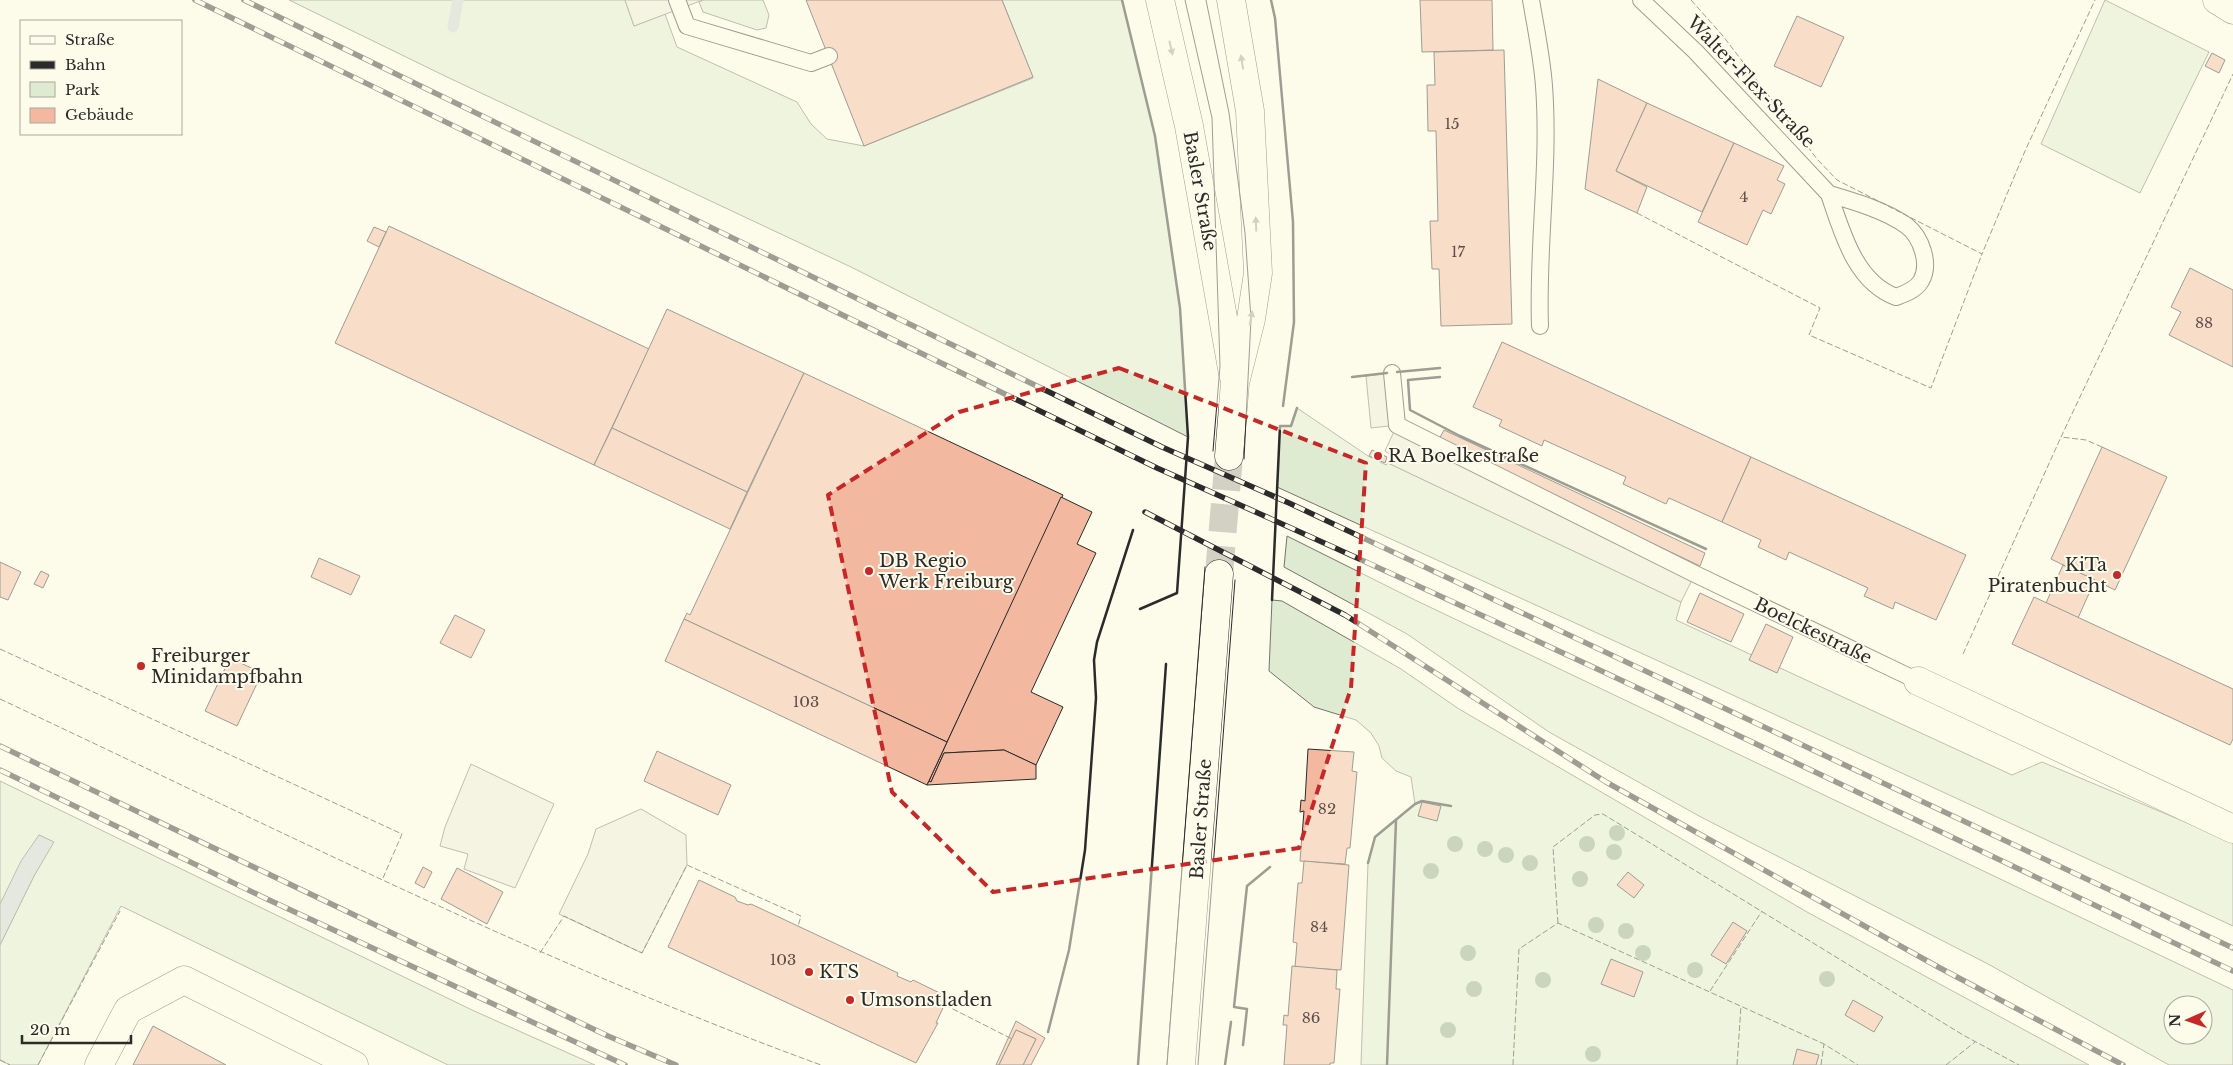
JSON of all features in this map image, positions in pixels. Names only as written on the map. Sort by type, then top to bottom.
[{"type":"main road","name":"Basler Straße","points":[[1160,0],[1189,126],[1235,383]]},
{"type":"main road","name":"Basler Straße","points":[[1229,456],[1235,383],[1251,319],[1258,273],[1250,111],[1231,0]]},
{"type":"main road","points":[[2218,0],[2233,10]]},
{"type":"main road","name":"Basler Straße","points":[[1181,1065],[1219,574]]},
{"type":"main road","name":"Boelckestraße","points":[[1918,681],[2233,829]]},
{"type":"main road","points":[[99,1065],[128,1010],[184,980],[354,1065]]},
{"type":"lane","points":[[677,0],[687,26],[812,63],[829,56]]},
{"type":"lane","points":[[1531,0],[1544,86],[1544,164],[1538,285],[1540,326]]},
{"type":"lane","name":"Walter-Flex-Straße","points":[[1641,0],[1696,52],[1829,194],[1837,219],[1864,276],[1880,292],[1896,298],[1909,292],[1921,281],[1926,264],[1920,241],[1907,226],[1879,212],[1829,194]]},
{"type":"lane","name":"Boelckestraße","points":[[1392,373],[1397,425],[1695,574],[1918,681]]},
{"type":"highlighted area","points":[[1119,368],[1366,463],[1351,688],[1299,848],[993,892],[892,792],[828,495],[959,412]]},
{"type":"green space","points":[[289,0],[625,0],[634,26],[665,14],[677,47],[797,102],[811,124],[827,139],[864,146],[1033,78],[1002,0],[1122,0],[1155,136],[1180,308],[1188,437],[851,267],[447,77]]},
{"type":"green space","points":[[703,0],[763,0],[769,15],[766,28],[757,30],[703,12],[699,2]]},
{"type":"green space","points":[[2105,0],[2209,52],[2140,193],[2041,144]]},
{"type":"green space","points":[[1297,408],[1368,456],[1386,465],[1388,463],[1681,602],[1676,620],[2012,775],[2042,762],[2233,842],[2233,926],[1277,487],[1280,426],[1291,426]]},
{"type":"green space","points":[[1287,536],[1415,600],[2233,990],[2233,1065],[2169,1065],[1988,964],[1699,816],[1549,732],[1407,634],[1284,567]]},
{"type":"green space","points":[[1272,600],[1282,601],[1401,669],[1459,709],[1807,912],[2089,1065],[1361,1065],[1368,863],[1375,837],[1415,804],[1411,777],[1396,771],[1382,758],[1379,746],[1371,733],[1356,720],[1314,707],[1269,671]]},
{"type":"green space","points":[[0,781],[472,1010],[595,1065],[448,1065],[121,906],[38,1065],[10,1065],[0,1060],[0,945],[53,842],[39,835],[0,904]]},
{"type":"shaded area","points":[[625,0],[703,0],[634,26]]},
{"type":"shaded area","points":[[1392,373],[1397,425],[1371,428],[1366,376]]},
{"type":"shaded area","points":[[1397,425],[1695,574],[1681,602],[1388,463],[1391,455],[1385,451]]},
{"type":"shaded area","points":[[471,764],[554,804],[515,888],[464,869],[468,854],[440,846],[445,827]]},
{"type":"shaded area","points":[[641,809],[686,835],[687,865],[642,953],[559,914],[588,854],[596,829]]},
{"type":"shaded area","points":[[39,835],[54,842],[34,876],[0,945],[0,904],[21,861]]},
{"type":"building","points":[[806,0],[1002,0],[1033,77],[864,146]]},
{"type":"building","points":[[1420,0],[1492,0],[1493,50],[1422,52]]},
{"type":"building","points":[[1797,16],[1844,37],[1821,87],[1774,66]]},
{"type":"building","points":[[1504,50],[1512,324],[1441,326],[1439,269],[1432,269],[1430,221],[1438,221],[1436,131],[1428,131],[1427,85],[1435,85],[1434,52]]},
{"type":"building","points":[[2212,53],[2225,60],[2219,73],[2205,66]]},
{"type":"building","points":[[1598,79],[1647,103],[1616,171],[1647,187],[1637,213],[1585,189]]},
{"type":"building","points":[[1647,103],[1734,143],[1702,212],[1616,171]]},
{"type":"building","points":[[1734,143],[1784,166],[1777,180],[1785,184],[1771,214],[1763,210],[1747,245],[1698,222]]},
{"type":"building","points":[[389,226],[649,349],[594,465],[335,343]]},
{"type":"building","points":[[374,227],[386,232],[379,247],[367,241]]},
{"type":"building","points":[[2190,268],[2233,290],[2233,367],[2169,335],[2181,312],[2171,307]]},
{"type":"building","points":[[667,309],[804,373],[747,492],[612,428]]},
{"type":"building","points":[[1502,342],[1751,457],[1722,522],[1669,498],[1666,504],[1623,484],[1626,477],[1544,440],[1542,446],[1499,426],[1502,420],[1473,407]]},
{"type":"building","name":"DB Regio Werk Freiburg","points":[[804,373],[1063,495],[947,742],[684,619],[687,613],[690,615]]},
{"type":"building","points":[[612,428],[747,492],[730,529],[594,465]]},
{"type":"building","points":[[1444,430],[1705,553],[1700,566],[1438,441]]},
{"type":"building","points":[[2102,447],[2167,477],[2115,590],[2051,559]]},
{"type":"building","name":"RA Boelkestraße","points":[[1372,450],[1387,457],[1385,463],[1369,456]]},
{"type":"building","points":[[1751,457],[1966,555],[1936,620],[1895,602],[1893,609],[1864,596],[1868,588],[1789,552],[1786,560],[1758,547],[1761,540],[1722,522]]},
{"type":"building","name":"DB Regio Werk Freiburg","points":[[1061,497],[1092,512],[1077,544],[1096,553],[1031,692],[1063,707],[1036,765],[1004,750],[944,753],[931,782],[929,781]]},
{"type":"building","points":[[319,558],[360,576],[351,595],[311,577]]},
{"type":"building","points":[[0,562],[21,572],[8,600],[0,597]]},
{"type":"building","points":[[2063,565],[2095,580],[2078,618],[2046,603]]},
{"type":"building","points":[[41,571],[49,575],[43,588],[34,584]]},
{"type":"building","points":[[1700,593],[1744,614],[1731,642],[1687,622]]},
{"type":"building","points":[[2034,597],[2233,689],[2233,739],[2230,745],[2012,644]]},
{"type":"building","points":[[455,615],[485,630],[471,658],[440,643]]},
{"type":"building","points":[[684,619],[947,742],[927,785],[665,661]]},
{"type":"building","points":[[1766,624],[1793,637],[1777,673],[1749,660]]},
{"type":"building","points":[[230,658],[262,673],[237,726],[205,711]]},
{"type":"building","points":[[1308,749],[1354,752],[1352,771],[1357,772],[1350,848],[1347,848],[1345,864],[1300,861],[1304,811],[1300,812],[1301,800],[1305,801]]},
{"type":"building","points":[[1004,750],[1036,765],[1036,779],[927,785],[929,781],[931,782],[944,753]]},
{"type":"building","points":[[657,751],[731,785],[718,815],[644,781]]},
{"type":"building","points":[[1422,802],[1441,806],[1437,821],[1418,816]]},
{"type":"building","points":[[1304,861],[1349,865],[1341,970],[1295,967],[1297,943],[1293,942],[1298,883],[1302,883]]},
{"type":"building","points":[[423,867],[432,872],[424,888],[415,883]]},
{"type":"building","points":[[457,868],[503,892],[487,924],[441,899]]},
{"type":"building","points":[[1628,872],[1644,885],[1634,898],[1617,885]]},
{"type":"building","points":[[699,880],[735,897],[737,901],[748,905],[751,904],[898,973],[897,976],[911,982],[913,980],[948,997],[936,1023],[938,1023],[916,1063],[668,947]]},
{"type":"building","points":[[1733,922],[1747,931],[1726,964],[1711,955]]},
{"type":"building","points":[[1611,959],[1643,972],[1634,997],[1601,984]]},
{"type":"building","points":[[1292,966],[1337,970],[1336,989],[1340,989],[1334,1063],[1330,1063],[1330,1065],[1284,1065],[1287,1025],[1283,1025],[1284,1015],[1288,1016]]},
{"type":"building","points":[[1853,1000],[1883,1017],[1874,1032],[1845,1015]]},
{"type":"building","points":[[1016,1021],[1045,1038],[1031,1065],[1023,1065],[1036,1039],[1016,1030],[999,1065],[996,1065]]},
{"type":"building","points":[[153,1026],[226,1065],[133,1065]]},
{"type":"building","points":[[1016,1030],[1036,1039],[1023,1065],[999,1065]]},
{"type":"building","points":[[1797,1049],[1819,1055],[1816,1065],[1793,1065]]},
{"type":"waterway","points":[[453,27],[458,0]]},
{"type":"tunnel","points":[[1219,574],[1229,456]]},
{"type":"tram line","points":[[1185,0],[1212,118],[1220,366],[1213,451]]},
{"type":"tram line","points":[[1206,0],[1229,113],[1245,233],[1251,319],[1244,459]]},
{"type":"tram line","points":[[1167,1065],[1205,567]]},
{"type":"tram line","points":[[1198,1065],[1235,580]]},
{"type":"railway","points":[[195,0],[1157,468],[1428,590],[1831,779],[2233,971]]},
{"type":"railway","points":[[244,0],[1162,447],[1289,503],[2233,948]]},
{"type":"railway","points":[[1145,512],[1345,615],[1606,782],[1940,968],[2123,1065]]},
{"type":"railway","points":[[0,746],[608,1036],[676,1065]]},
{"type":"railway","points":[[0,770],[269,900],[625,1065]]},
{"type":"fence","points":[[1691,0],[1723,36],[1817,159],[1837,180],[1982,254],[2025,151],[2095,0]]},
{"type":"fence","points":[[2102,447],[2086,440],[2061,437],[2233,74]]},
{"type":"fence","points":[[1637,213],[1820,308],[1809,335],[1931,388],[1982,254]]},
{"type":"fence","points":[[1397,372],[1440,368]]},
{"type":"fence","points":[[1352,377],[1387,373]]},
{"type":"fence","points":[[1440,377],[1408,380],[1410,410],[1460,436],[1706,549]]},
{"type":"fence","points":[[1963,654],[2061,437]]},
{"type":"fence","points":[[0,649],[402,834],[383,878]]},
{"type":"fence","points":[[0,699],[406,891],[509,937],[716,1025],[821,1065]]},
{"type":"fence","points":[[1558,923],[1553,847],[1595,815],[1603,814],[1963,1035],[2019,1065]]},
{"type":"fence","points":[[540,953],[564,916],[642,953],[687,865],[801,916],[798,926]]},
{"type":"fence","points":[[38,1065],[120,911]]},
{"type":"fence","points":[[1710,991],[1762,911]]},
{"type":"fence","points":[[1513,1065],[1519,949],[1558,923],[1824,1044]]},
{"type":"fence","points":[[945,1005],[1012,1039]]},
{"type":"fence","points":[[1737,1065],[1741,1006]]},
{"type":"fence","points":[[1946,1065],[1975,1042]]},
{"type":"fence","points":[[1821,1065],[1824,1044],[1858,1065]]},
{"type":"fence","points":[[0,1060],[10,1065]]},
{"type":"wall","points":[[1122,0],[1155,136],[1180,308],[1188,437],[1177,593],[1140,609]]},
{"type":"wall","points":[[1271,0],[1275,18],[1293,222],[1294,322],[1283,406]]},
{"type":"wall","points":[[1397,372],[1440,368]]},
{"type":"wall","points":[[1352,377],[1387,373]]},
{"type":"wall","points":[[1440,377],[1408,380],[1410,410],[1460,436],[1706,549]]},
{"type":"wall","points":[[1272,600],[1280,426],[1291,426],[1297,408]]},
{"type":"wall","points":[[1048,1032],[1069,950],[1085,850],[1096,698],[1094,660],[1097,642],[1133,530]]},
{"type":"wall","points":[[1138,1065],[1166,664]]},
{"type":"wall","points":[[1368,863],[1375,837],[1415,804],[1422,801],[1451,806]]},
{"type":"wall","points":[[1387,1065],[1396,820]]},
{"type":"wall","points":[[1243,1045],[1247,1009],[1234,1007],[1247,886],[1270,867]]},
{"type":"wall","points":[[1225,1065],[1231,1022]]},
{"type":"place","name":"RA Boelkestraße","points":[[1378,456]]},
{"type":"place","name":"DB Regio Werk Freiburg","points":[[869,571]]},
{"type":"place","name":"KiTa Piratenbucht","points":[[2117,575]]},
{"type":"place","name":"Freiburger Minidampfbahn","points":[[141,666]]},
{"type":"place","name":"KTS","points":[[809,972]]},
{"type":"place","name":"Umsonstladen","points":[[850,1000]]}]
